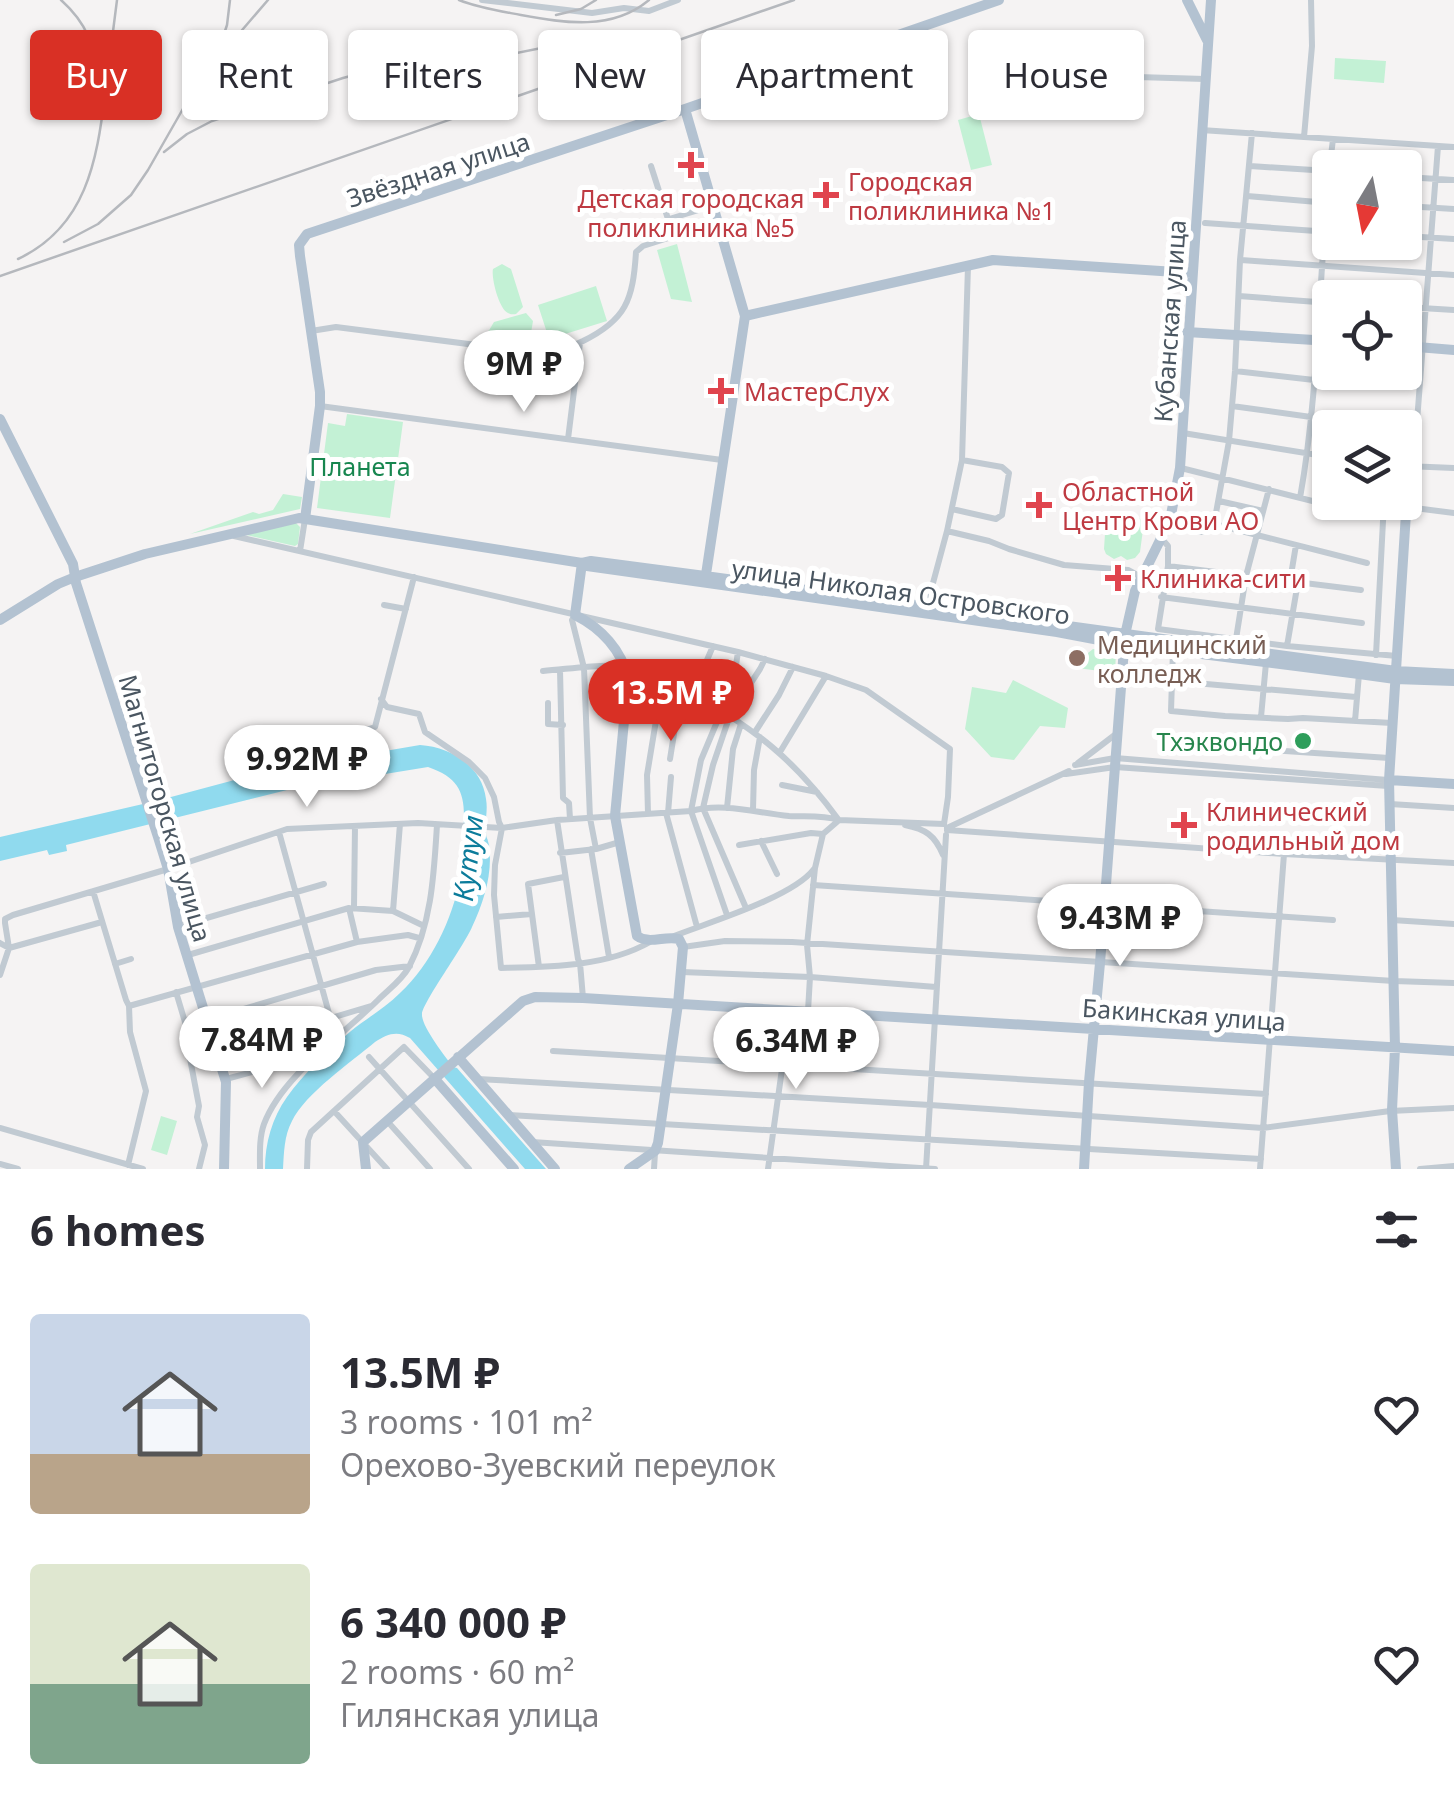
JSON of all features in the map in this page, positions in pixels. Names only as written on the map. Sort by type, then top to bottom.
[{"type":"main road","name":"Звёздная улица","points":[[305,519],[320,406],[300,256],[300,245],[307,234],[999,0]]},
{"type":"main road","points":[[1187,0],[1208,41]]},
{"type":"main road","name":"Кубанская улица","points":[[1084,1169],[1125,639],[1130,607],[1141,577],[1168,527],[1180,468],[1211,0]]},
{"type":"main road","points":[[685,109],[746,316],[705,580]]},
{"type":"main road","points":[[746,316],[994,260],[1191,273]]},
{"type":"main road","points":[[1187,332],[1312,340]]},
{"type":"main road","points":[[1423,348],[1454,350]]},
{"type":"main road","name":"Магнитогорская улица","points":[[0,419],[72,561],[168,869],[178,926],[225,1080],[224,1169]]},
{"type":"main road","name":"улица Николая Островского","points":[[0,620],[75,577],[145,554],[300,518],[582,563],[1396,675]]},
{"type":"main road","points":[[1396,1169],[1389,783],[1405,520]]},
{"type":"main road","points":[[582,563],[575,615],[603,634],[625,664],[628,679],[615,816],[637,936],[642,940],[672,937],[684,947],[658,1143],[655,1152],[630,1169]]},
{"type":"main road","name":"улица Николая Островского","points":[[1125,639],[1359,674],[1454,678]]},
{"type":"main road","points":[[1389,783],[1454,787]]},
{"type":"main road","name":"Бакинская улица","points":[[363,1142],[523,1001],[536,997],[1454,1051]]},
{"type":"main road","points":[[456,1058],[555,1169]]},
{"type":"main road","points":[[436,1076],[514,1169]]},
{"type":"main road","points":[[363,1142],[366,1169]]},
{"type":"street","points":[[482,0],[592,13],[624,8],[649,10],[678,0]]},
{"type":"street","points":[[1304,137],[1312,46],[1311,0]]},
{"type":"street","points":[[1144,77],[1205,79]]},
{"type":"street","points":[[1201,130],[1454,147]]},
{"type":"street","points":[[1168,527],[1211,530],[1219,501],[1229,441],[1252,132]]},
{"type":"street","points":[[1332,150],[1333,139]]},
{"type":"street","points":[[1418,410],[1438,146]]},
{"type":"street","points":[[650,166],[668,219]]},
{"type":"street","points":[[1250,166],[1312,171]]},
{"type":"street","points":[[1422,177],[1454,180]]},
{"type":"street","points":[[1247,196],[1312,202]]},
{"type":"street","points":[[650,244],[646,226],[714,205]]},
{"type":"street","points":[[1422,207],[1454,209]]},
{"type":"street","points":[[310,331],[336,328],[538,353],[564,352],[602,331],[622,312],[634,280],[636,252],[643,246],[719,222]]},
{"type":"street","points":[[1205,223],[1312,231]]},
{"type":"street","points":[[1422,237],[1454,239]]},
{"type":"street","points":[[1240,260],[1454,276]]},
{"type":"street","points":[[1321,280],[1323,260]]},
{"type":"street","points":[[925,611],[948,531],[962,460],[968,265]]},
{"type":"street","points":[[1240,296],[1312,301]]},
{"type":"street","points":[[1422,308],[1454,310]]},
{"type":"street","points":[[568,439],[580,342]]},
{"type":"street","points":[[1235,371],[1312,380]]},
{"type":"street","points":[[1300,498],[1313,390]]},
{"type":"street","points":[[320,406],[723,460]]},
{"type":"street","points":[[1232,406],[1311,418]]},
{"type":"street","points":[[1182,433],[1312,455]]},
{"type":"street","points":[[952,509],[996,519],[1002,515],[1009,474],[1002,468],[962,460]]},
{"type":"street","points":[[1422,467],[1454,468]]},
{"type":"street","points":[[1180,468],[1312,501]]},
{"type":"street","points":[[1236,639],[1255,535],[1269,489]]},
{"type":"street","points":[[1219,501],[1262,511]]},
{"type":"street","points":[[1422,509],[1454,512]]},
{"type":"street","name":"Звёздная улица","points":[[300,551],[305,519]]},
{"type":"street","points":[[1376,655],[1383,520]]},
{"type":"street","points":[[1214,524],[1367,563]]},
{"type":"street","points":[[948,531],[1064,565],[1128,570],[1141,577]]},
{"type":"street","points":[[219,536],[237,536],[713,646],[826,676],[866,690],[950,750],[926,1169]]},
{"type":"street","points":[[1162,539],[1168,546],[1168,566],[1158,629],[1397,656]]},
{"type":"street","points":[[1287,646],[1293,615],[1296,546]]},
{"type":"street","points":[[1168,566],[1361,590]]},
{"type":"street","points":[[328,729],[354,734],[374,727],[414,577]]},
{"type":"street","points":[[1162,597],[1362,623]]},
{"type":"street","points":[[384,605],[406,609]]},
{"type":"street","points":[[575,615],[572,620],[584,668],[590,818],[608,957]]},
{"type":"street","points":[[692,694],[713,646]]},
{"type":"street","points":[[1174,649],[1171,711],[1393,724]]},
{"type":"street","points":[[738,652],[703,808],[746,908]]},
{"type":"street","points":[[726,916],[690,811],[701,760],[723,710],[760,670],[764,659]]},
{"type":"street","points":[[1261,716],[1266,662]]},
{"type":"street","points":[[543,672],[625,664],[664,672],[780,752],[839,820]]},
{"type":"street","points":[[753,810],[758,734],[793,667]]},
{"type":"street","points":[[560,670],[563,798],[569,803],[570,819]]},
{"type":"street","points":[[648,814],[647,775],[664,672]]},
{"type":"street","points":[[1355,721],[1359,674]]},
{"type":"street","points":[[780,752],[826,676]]},
{"type":"street","points":[[1172,680],[1356,697]]},
{"type":"street","points":[[670,760],[678,684]]},
{"type":"street","points":[[381,698],[387,707],[419,714],[424,732],[469,762],[485,778],[494,797],[502,828],[495,865],[500,968],[580,963],[636,950],[653,940]]},
{"type":"street","points":[[548,703],[548,724],[563,725]]},
{"type":"street","points":[[727,808],[741,724]]},
{"type":"street","points":[[1066,774],[1117,733]]},
{"type":"street","points":[[1191,742],[1390,758]]},
{"type":"street","points":[[1075,765],[1115,763],[1389,783]]},
{"type":"street","points":[[887,822],[920,828],[941,839],[946,828],[1066,774],[1115,763]]},
{"type":"street","points":[[671,776],[667,813],[698,927]]},
{"type":"street","points":[[782,785],[818,792]]},
{"type":"street","points":[[1390,804],[1454,808]]},
{"type":"street","points":[[102,922],[9,948],[0,942],[5,919],[13,915],[286,829],[400,824],[502,828],[556,820],[727,808],[839,820],[934,823],[964,831],[1454,863]]},
{"type":"street","points":[[964,819],[964,831]]},
{"type":"street","points":[[556,820],[583,998]]},
{"type":"street","points":[[808,1011],[807,945],[815,868],[823,834],[839,820]]},
{"type":"street","points":[[934,823],[931,828],[944,856]]},
{"type":"street","points":[[394,910],[400,824]]},
{"type":"street","points":[[260,1169],[264,1125],[280,1097],[316,1055],[410,966],[432,896],[438,825]]},
{"type":"street","points":[[355,826],[352,908],[357,942]]},
{"type":"street","points":[[279,832],[330,1017],[340,1034]]},
{"type":"street","points":[[739,845],[823,834]]},
{"type":"street","points":[[761,841],[777,874]]},
{"type":"street","points":[[560,853],[620,842]]},
{"type":"street","points":[[1260,1169],[1284,854]]},
{"type":"street","points":[[672,937],[781,894],[806,879],[815,868]]},
{"type":"street","points":[[540,967],[528,884],[564,877]]},
{"type":"street","points":[[178,926],[324,884]]},
{"type":"street","points":[[813,885],[1333,920]]},
{"type":"street","points":[[93,892],[129,1006],[130,1032],[146,1091],[128,1165]]},
{"type":"street","points":[[188,956],[352,908],[394,910],[424,926]]},
{"type":"street","points":[[496,918],[532,914]]},
{"type":"street","points":[[1392,920],[1454,924]]},
{"type":"street","points":[[0,974],[9,948],[6,923]]},
{"type":"street","points":[[129,1006],[357,942],[408,935],[419,938]]},
{"type":"street","points":[[684,947],[725,941],[1454,983]]},
{"type":"street","points":[[114,964],[131,959]]},
{"type":"street","points":[[220,1016],[376,970],[410,966]]},
{"type":"street","points":[[682,972],[936,987]]},
{"type":"street","points":[[176,992],[191,1042],[188,1048],[199,1106],[197,1118],[205,1145],[199,1169]]},
{"type":"street","points":[[218,1052],[372,1006]]},
{"type":"street","points":[[768,1169],[790,1010]]},
{"type":"street","points":[[307,1169],[311,1132],[404,1047],[436,1076]]},
{"type":"street","points":[[553,1051],[1266,1094]]},
{"type":"street","points":[[225,1080],[316,1055]]},
{"type":"street","points":[[370,1058],[469,1169]]},
{"type":"street","points":[[477,1079],[1263,1128],[1392,1110],[1454,1108]]},
{"type":"street","points":[[334,1111],[387,1169]]},
{"type":"street","points":[[508,1114],[1261,1159]]},
{"type":"street","points":[[387,1121],[430,1169]]},
{"type":"street","points":[[0,1128],[115,1165],[143,1169]]},
{"type":"street","points":[[531,1142],[935,1169]]},
{"type":"street","points":[[654,1169],[655,1152]]},
{"type":"street","points":[[0,1164],[18,1169]]},
{"type":"street","points":[[1420,1169],[1454,1166]]},
{"type":"green space","points":[[1335,58],[1386,61],[1384,83],[1334,79]]},
{"type":"green space","points":[[958,120],[981,120],[992,165],[971,170]]},
{"type":"green space","points":[[677,244],[692,302],[671,299],[657,250]]},
{"type":"green space","points":[[502,264],[511,269],[523,307],[516,314],[505,310],[496,293],[493,269]]},
{"type":"green space","points":[[596,286],[607,321],[549,339],[538,305]]},
{"type":"green space","points":[[526,313],[533,321],[531,333],[498,343],[490,338],[488,332],[494,322]]},
{"type":"green space","name":"Планета","points":[[347,414],[403,422],[390,518],[317,508],[328,423],[345,426]]},
{"type":"green space","points":[[283,494],[302,497],[300,509],[190,534],[253,512],[273,510]]},
{"type":"green space","points":[[1113,514],[1138,517],[1144,522],[1140,552],[1135,558],[1114,559],[1106,554],[1106,518]]},
{"type":"green space","points":[[296,523],[300,527],[295,546],[242,534]]},
{"type":"green space","points":[[1093,649],[1116,652],[1115,673],[1070,667]]},
{"type":"green space","points":[[1013,680],[1068,708],[1065,728],[1040,726],[1014,760],[991,757],[965,729],[972,687],[1006,693]]},
{"type":"green space","points":[[161,1116],[177,1121],[167,1155],[151,1150]]},
{"type":"water","name":"Кутум","points":[[420,745],[453,754],[478,777],[486,799],[490,856],[486,887],[476,917],[429,998],[422,1014],[425,1026],[453,1067],[546,1169],[525,1169],[410,1038],[396,1034],[375,1042],[307,1100],[289,1127],[283,1169],[265,1169],[273,1122],[294,1088],[343,1038],[400,993],[439,940],[452,910],[462,868],[464,810],[456,784],[428,767],[287,790],[66,845],[67,851],[49,855],[47,850],[0,861],[0,837],[268,771]]},
{"type":"railway","points":[[61,0],[84,30]]},
{"type":"railway","points":[[18,259],[59,229],[84,190],[98,144],[117,0]]},
{"type":"railway","points":[[225,30],[230,0]]},
{"type":"railway","points":[[64,242],[98,224],[131,195],[200,79],[268,0]]},
{"type":"railway","points":[[459,0],[571,22],[620,17],[649,0]]},
{"type":"railway","points":[[556,15],[581,9],[596,0]]},
{"type":"railway","points":[[0,276],[794,0]]},
{"type":"railway","points":[[518,53],[538,49]]},
{"type":"railway","points":[[164,152],[212,121],[348,77]]},
{"type":"place","name":"Детская городская поликлиника №5","points":[[691,165]]},
{"type":"place","name":"Городская поликлиника №1","points":[[826,195]]},
{"type":"place","name":"МастерСлух","points":[[721,391]]},
{"type":"place","name":"Областной Центр Крови АО","points":[[1039,505]]},
{"type":"place","name":"Клиника-сити","points":[[1118,578]]},
{"type":"place","name":"Медицинский колледж","points":[[1077,658]]},
{"type":"place","name":"Тхэквондо","points":[[1303,741]]},
{"type":"place","name":"Клинический родильный дом","points":[[1184,825]]}]
